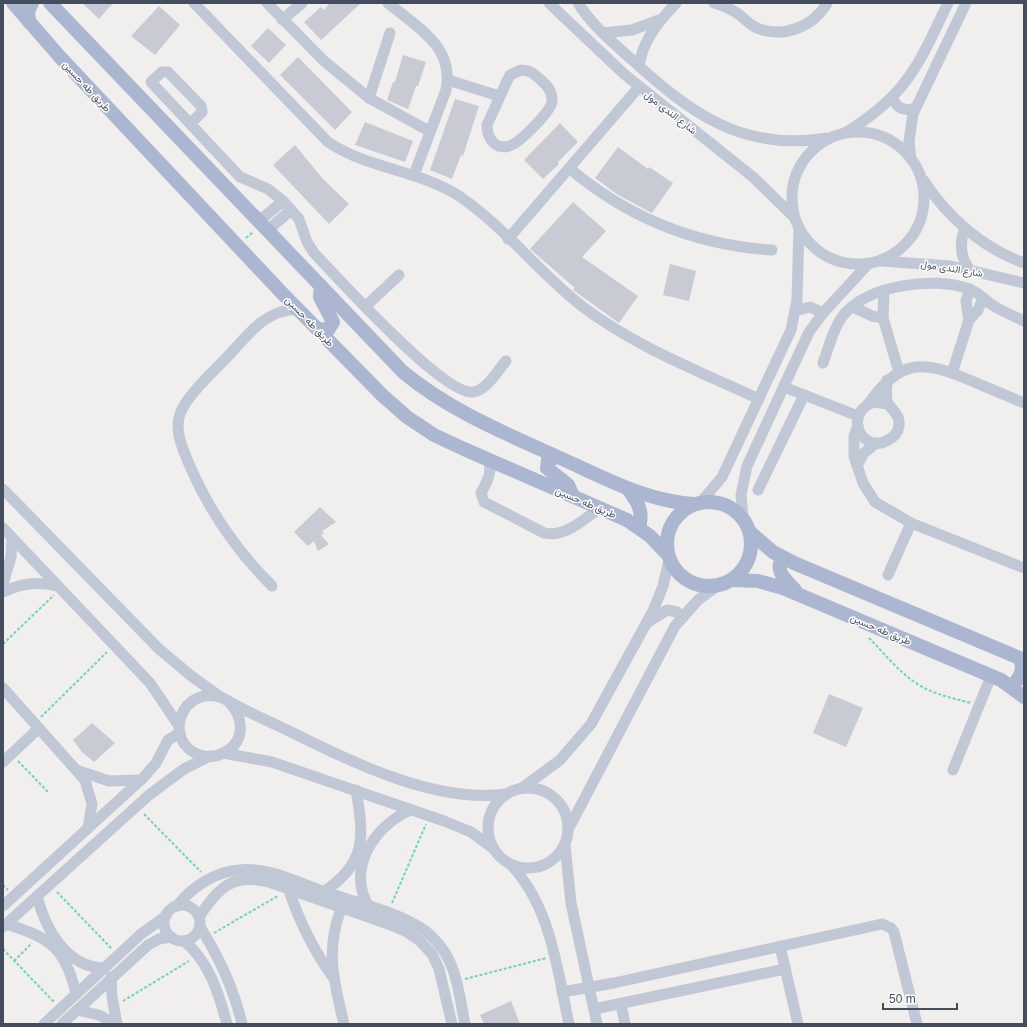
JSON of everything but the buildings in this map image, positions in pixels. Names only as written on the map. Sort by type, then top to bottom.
[{"type":"main road","name":"طريق طه حسين","points":[[13,3],[60,57],[238,246],[382,395],[407,417],[434,435],[600,508],[639,527],[650,536],[668,558]]},
{"type":"main road","points":[[29,22],[28,12],[32,3]]},
{"type":"main road","points":[[50,3],[403,372],[421,387],[460,412],[628,488],[663,500],[697,503],[717,502],[724,504],[738,512],[743,518],[750,532],[765,546],[783,558],[1022,660],[1020,675],[1011,686]]},
{"type":"main road","points":[[318,329],[328,330],[333,322],[320,298],[321,286]]},
{"type":"main road","points":[[557,457],[548,460],[547,468],[568,485],[573,496]]},
{"type":"main road","points":[[628,488],[640,508],[641,519],[639,527]]},
{"type":"main road","points":[[697,503],[680,512],[671,525],[666,540],[668,558],[678,574],[689,581],[700,586],[717,586],[731,580],[747,563],[751,548],[750,532]]},
{"type":"main road","points":[[783,558],[779,565],[780,572],[799,594]]},
{"type":"main road","name":"طريق طه حسين","points":[[731,580],[764,582],[799,594],[991,676],[1011,686],[1024,697]]},
{"type":"street","points":[[194,3],[328,142],[352,156],[414,175],[458,195],[478,209],[556,284],[583,307],[618,331],[655,352],[759,398]]},
{"type":"street","points":[[267,3],[282,20],[324,61],[369,98],[429,131]]},
{"type":"street","points":[[282,20],[302,3]]},
{"type":"street","points":[[388,3],[433,41],[442,52],[447,66],[448,80],[446,90],[429,131],[414,175]]},
{"type":"street","name":"شارع الندى مول","points":[[549,3],[579,33],[639,87],[738,164],[768,190],[797,222]]},
{"type":"street","name":"شارع الندى مول","points":[[578,3],[586,15],[603,33],[639,66],[684,102],[710,120],[724,127],[755,136],[786,141],[839,136]]},
{"type":"street","points":[[639,66],[645,42],[660,20],[676,3]]},
{"type":"street","points":[[714,3],[734,8],[756,28],[781,32],[798,28],[814,20],[820,15],[827,3]]},
{"type":"street","points":[[697,503],[722,477],[791,330],[798,285],[797,222],[792,199],[799,170],[817,147],[868,119],[893,98],[917,66],[948,3]]},
{"type":"street","points":[[911,159],[910,132],[915,108],[967,4]]},
{"type":"street","points":[[603,33],[632,30],[660,20]]},
{"type":"street","points":[[369,98],[390,32]]},
{"type":"street","points":[[521,70],[527,70],[533,73],[546,85],[552,95],[552,101],[547,112],[517,142],[510,146],[503,147],[495,145],[490,140],[487,133],[487,125],[499,96],[510,75],[521,70]]},
{"type":"street","points":[[191,123],[202,112],[201,106],[168,72],[162,72],[151,82],[240,177],[268,189],[283,201],[302,224],[310,248],[418,358],[465,391],[476,392],[481,390],[506,361]]},
{"type":"street","points":[[448,80],[499,96]]},
{"type":"street","points":[[508,239],[639,87]]},
{"type":"street","points":[[893,98],[897,105],[903,109],[915,108]]},
{"type":"street","points":[[839,136],[862,133],[881,137],[898,146],[911,159],[946,211],[978,239],[997,250],[1024,262]]},
{"type":"street","points":[[569,168],[590,185],[618,204],[666,228],[718,244],[772,250]]},
{"type":"street","points":[[743,518],[743,484],[752,454],[809,332],[823,313],[873,262],[895,252],[910,240],[922,214],[924,204],[921,176]]},
{"type":"street","points":[[263,225],[283,201]]},
{"type":"street","points":[[263,225],[291,210]]},
{"type":"street","points":[[797,222],[805,237],[822,254],[845,263],[873,262]]},
{"type":"street","points":[[965,228],[961,242],[961,249],[962,256],[969,269]]},
{"type":"street","name":"شارع الندى مول","points":[[873,262],[921,263],[969,269],[1024,283]]},
{"type":"street","points":[[366,306],[399,275]]},
{"type":"street","points":[[823,363],[839,323],[853,306],[870,296],[910,285],[953,285],[970,289],[995,308],[1024,321]]},
{"type":"street","points":[[969,320],[966,301],[970,289]]},
{"type":"street","points":[[884,291],[883,318],[899,372]]},
{"type":"street","points":[[952,373],[969,320],[978,310],[983,298]]},
{"type":"street","points":[[853,306],[872,316],[883,318]]},
{"type":"street","points":[[795,311],[810,307],[823,313]]},
{"type":"street","points":[[272,586],[233,543],[212,511],[187,459],[179,437],[178,424],[180,415],[188,400],[257,325],[272,314],[280,311],[298,309]]},
{"type":"street","points":[[1024,402],[952,373],[928,366],[917,367],[899,372],[887,380],[868,404],[858,421],[852,446],[857,466],[864,483],[875,502],[911,523],[1024,568]]},
{"type":"street","points":[[784,387],[858,421],[862,436],[876,443],[886,442],[897,431],[898,416],[888,404],[887,380]]},
{"type":"street","points":[[758,490],[804,395]]},
{"type":"street","points":[[868,404],[878,402],[888,404]]},
{"type":"street","points":[[857,466],[864,453],[876,443]]},
{"type":"street","points":[[737,446],[752,454]]},
{"type":"street","points":[[488,459],[490,471],[488,480],[481,493],[484,502],[544,533],[554,534],[565,532],[600,508]]},
{"type":"street","points":[[3,488],[159,649],[190,675],[226,700],[238,712],[241,726],[240,733],[234,745],[223,753],[210,756],[172,777],[136,806],[4,926]]},
{"type":"street","points":[[888,575],[911,523]]},
{"type":"street","points":[[3,528],[150,682],[179,729],[186,745],[196,754],[210,756]]},
{"type":"street","points":[[3,584],[11,556],[12,538]]},
{"type":"street","points":[[3,906],[141,780],[156,763],[168,740],[179,729],[182,713],[190,702],[203,696],[217,696],[329,750],[419,786],[462,796],[486,797],[506,794],[522,788],[560,760],[582,737],[591,724],[647,623],[661,592],[668,558]]},
{"type":"street","points":[[3,592],[24,584],[46,583],[59,587]]},
{"type":"street","points":[[597,1024],[571,903],[565,845],[569,828],[668,636],[682,617],[698,600],[717,586]]},
{"type":"street","points":[[647,623],[667,610],[674,611],[682,617]]},
{"type":"street","points":[[953,770],[991,676]]},
{"type":"street","points":[[3,688],[79,771],[85,780],[91,795],[92,812],[88,828]]},
{"type":"street","points":[[7,758],[37,725]]},
{"type":"street","points":[[223,753],[272,762],[356,790],[471,832],[494,848],[524,880],[539,906],[555,956],[569,1024]]},
{"type":"street","points":[[79,771],[109,781],[141,780]]},
{"type":"street","points":[[522,788],[539,789],[555,797],[565,811],[569,828]]},
{"type":"street","points":[[356,790],[362,830],[360,885],[369,907]]},
{"type":"street","points":[[494,848],[488,832],[490,815],[494,807],[506,794]]},
{"type":"street","points":[[323,892],[345,874],[382,829],[395,818],[410,810]]},
{"type":"street","points":[[509,863],[524,868],[541,866],[555,858],[565,845]]},
{"type":"street","points":[[68,846],[78,858]]},
{"type":"street","points":[[177,906],[193,890],[209,880],[230,871],[247,869],[271,874],[388,913],[421,928],[442,948],[452,966],[465,1024]]},
{"type":"street","points":[[184,941],[194,936],[199,922],[218,892],[235,882],[244,879],[261,880],[404,931],[420,941],[432,954],[442,978],[452,1024]]},
{"type":"street","points":[[289,890],[303,927],[318,955],[333,976]]},
{"type":"street","points":[[37,896],[48,928],[69,967],[76,994]]},
{"type":"street","points":[[62,1024],[77,1010],[108,972],[118,956],[141,934],[166,916],[172,908],[182,905],[192,908],[228,980],[242,1024]]},
{"type":"street","points":[[341,909],[332,937],[331,963],[344,1024]]},
{"type":"street","points":[[166,916],[166,930],[171,937]]},
{"type":"street","points":[[562,992],[588,986],[614,983],[877,924],[887,925],[894,932],[917,1024]]},
{"type":"street","points":[[4,926],[38,936],[58,946],[83,962],[108,972]]},
{"type":"street","points":[[44,1024],[76,994],[108,972],[148,945],[159,939],[171,937],[184,941],[199,955],[216,990],[227,1024]]},
{"type":"street","points":[[780,946],[798,1024]]},
{"type":"street","points":[[432,954],[442,948]]},
{"type":"street","points":[[594,1010],[785,968]]},
{"type":"street","points":[[108,972],[116,1024]]},
{"type":"street","points":[[621,1004],[625,1024]]},
{"type":"street","points":[[77,1010],[99,1015],[116,1024]]},
{"type":"path","points":[[238,246],[263,225]]},
{"type":"path","points":[[3,644],[59,587]]},
{"type":"path","points":[[868,636],[893,664],[916,683],[947,696],[979,706]]},
{"type":"path","points":[[37,725],[114,645]]},
{"type":"path","points":[[7,758],[49,793]]},
{"type":"path","points":[[136,806],[209,880]]},
{"type":"path","points":[[388,913],[429,816]]},
{"type":"path","points":[[50,884],[118,956]]},
{"type":"path","points":[[206,938],[289,890]]},
{"type":"path","points":[[14,960],[38,936]]},
{"type":"path","points":[[3,949],[61,1009]]},
{"type":"path","points":[[113,1007],[199,955]]},
{"type":"path","points":[[456,981],[555,956]]}]
